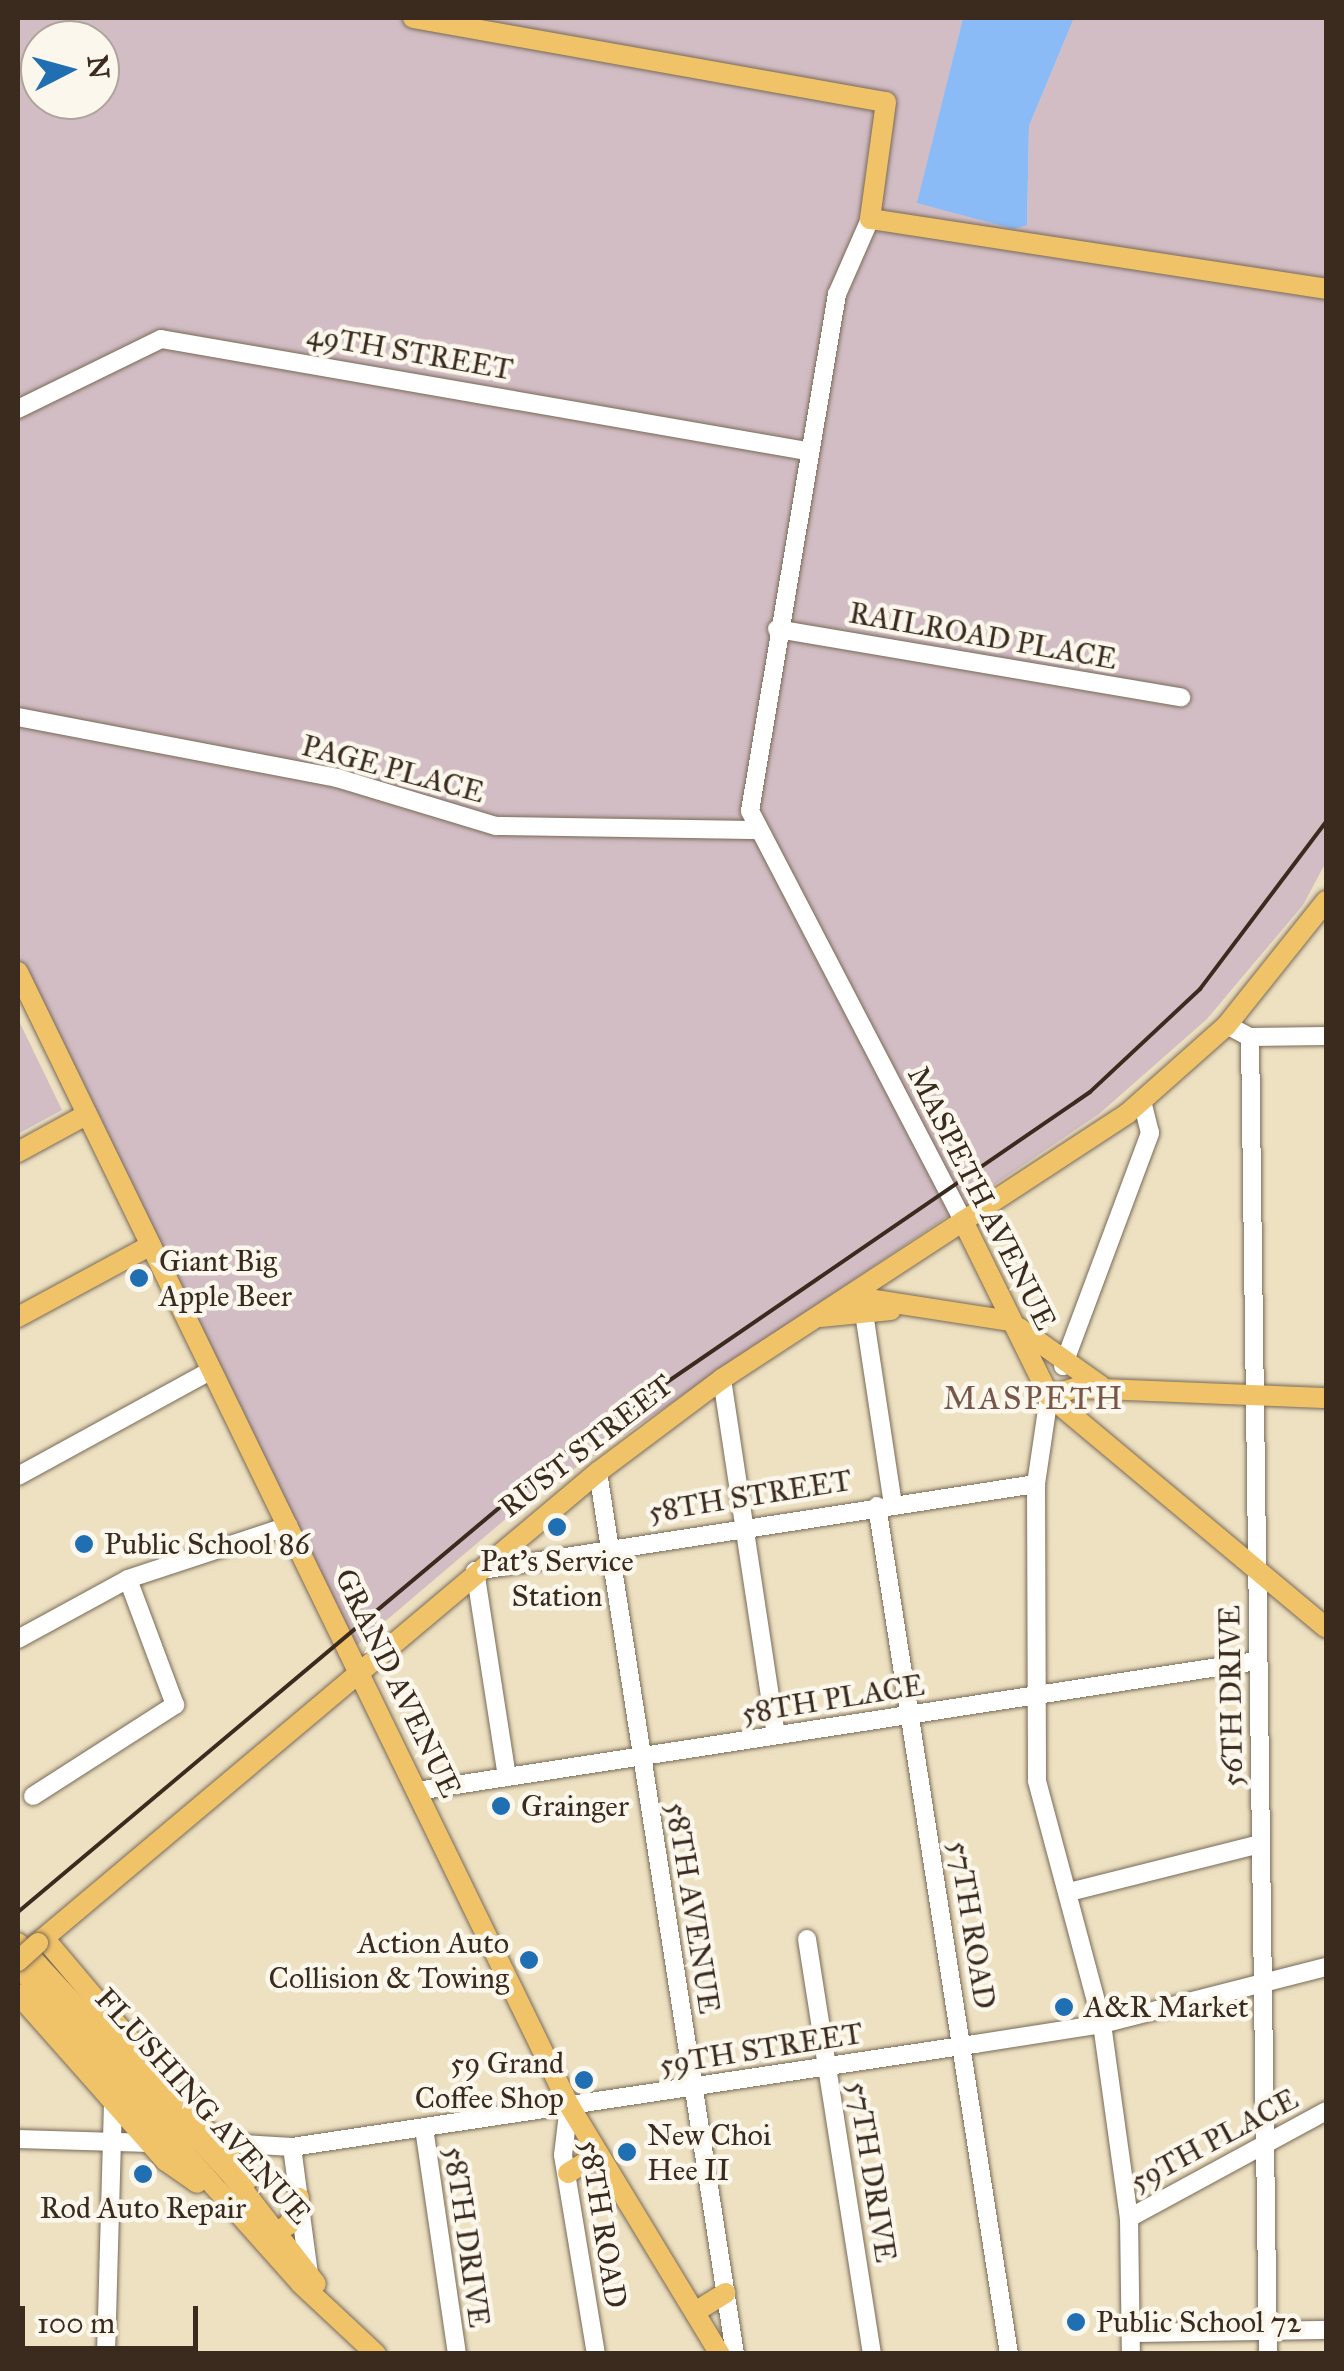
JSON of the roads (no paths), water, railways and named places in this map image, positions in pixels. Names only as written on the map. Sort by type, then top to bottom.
[{"type":"main road","name":"MASPETH AVENUE","points":[[413,18],[889,103],[870,219]]},
{"type":"main road","points":[[870,219],[1326,289]]},
{"type":"main road","name":"RUST STREET","points":[[18,1964],[33,1942],[598,1472],[722,1379],[1142,1101],[1227,1025],[1326,901]]},
{"type":"main road","name":"GRAND AVENUE","points":[[18,972],[569,2105],[720,2354]]},
{"type":"main road","points":[[18,1152],[86,1115]]},
{"type":"main road","name":"MASPETH AVENUE","points":[[963,1220],[1049,1396]]},
{"type":"main road","points":[[18,1317],[151,1245]]},
{"type":"main road","points":[[849,1296],[1011,1321],[1063,1366],[1111,1392]]},
{"type":"main road","points":[[818,1317],[918,1308]]},
{"type":"main road","points":[[1049,1396],[1111,1392],[1326,1398]]},
{"type":"main road","points":[[1049,1396],[1326,1628]]},
{"type":"main road","points":[[33,1942],[220,2142],[256,2204]]},
{"type":"main road","name":"FLUSHING AVENUE","points":[[33,1942],[198,2141],[256,2204],[270,2236],[368,2352]]},
{"type":"main road","name":"FLUSHING AVENUE","points":[[18,1964],[227,2204],[270,2236],[309,2275],[337,2315]]},
{"type":"main road","points":[[18,1994],[150,2142],[227,2204]]},
{"type":"main road","points":[[568,2173],[599,2154]]},
{"type":"main road","points":[[270,2236],[299,2198]]},
{"type":"main road","points":[[694,2312],[725,2294]]},
{"type":"street","name":"MASPETH AVENUE","points":[[870,219],[837,294],[749,793],[758,830],[963,1220]]},
{"type":"street","name":"49TH STREET","points":[[18,409],[161,338],[807,451]]},
{"type":"street","name":"RAILROAD PLACE","points":[[776,628],[1181,697]]},
{"type":"street","name":"PAGE PLACE","points":[[18,717],[337,778],[496,826],[758,830]]},
{"type":"street","points":[[1227,1025],[1250,1038],[1326,1036]]},
{"type":"street","name":"56TH DRIVE","points":[[1250,1038],[1268,2354]]},
{"type":"street","points":[[1063,1366],[1150,1133],[1142,1101]]},
{"type":"street","name":"57TH ROAD","points":[[864,1313],[911,1714],[1009,2354]]},
{"type":"street","points":[[18,1476],[212,1370]]},
{"type":"street","points":[[722,1379],[776,1735]]},
{"type":"street","points":[[1049,1396],[1036,1484],[1030,1698],[1037,1781],[1073,1891],[1102,2024],[1129,2218],[1132,2354]]},
{"type":"street","name":"58TH AVENUE","points":[[598,1472],[734,2354]]},
{"type":"street","name":"58TH STREET","points":[[475,1572],[1036,1484]]},
{"type":"street","points":[[18,1639],[128,1579],[288,1526]]},
{"type":"street","points":[[475,1572],[507,1777]]},
{"type":"street","points":[[33,1796],[175,1705],[128,1579]]},
{"type":"street","name":"58TH PLACE","points":[[417,1791],[1257,1661]]},
{"type":"street","points":[[1073,1891],[1260,1844]]},
{"type":"street","name":"57TH DRIVE","points":[[807,1939],[872,2354]]},
{"type":"street","name":"59TH STREET","points":[[198,2141],[292,2147],[963,2046],[1102,2024],[1326,1967]]},
{"type":"street","points":[[106,2354],[114,2101]]},
{"type":"street","name":"58TH ROAD","points":[[569,2105],[560,2123],[596,2354]]},
{"type":"street","name":"59TH PLACE","points":[[1129,2218],[1326,2111]]},
{"type":"street","name":"58TH DRIVE","points":[[424,2128],[456,2354]]},
{"type":"street","points":[[18,2138],[150,2142]]},
{"type":"street","points":[[292,2147],[309,2275]]},
{"type":"street","points":[[1131,2332],[1326,2330]]},
{"type":"water","points":[[963,18],[1074,18],[1029,126],[1027,225],[1014,229],[917,203]]},
{"type":"railway","points":[[18,1912],[568,1450],[1090,1092],[1200,989],[1326,822]]},
{"type":"place","name":"Giant Big Apple Beer","points":[[139,1278]]},
{"type":"place","name":"Pat's Service Station","points":[[557,1527]]},
{"type":"place","name":"Public School 86","points":[[84,1544]]},
{"type":"place","name":"Grainger","points":[[501,1806]]},
{"type":"place","name":"Action Auto Collision & Towing","points":[[529,1960]]},
{"type":"place","name":"A&R Market","points":[[1064,2007]]},
{"type":"place","name":"59 Grand Coffee Shop","points":[[584,2080]]},
{"type":"place","name":"New Choi Hee II","points":[[627,2152]]},
{"type":"place","name":"Rod Auto Repair","points":[[143,2174]]},
{"type":"place","name":"Public School 72","points":[[1076,2322]]},
{"type":"district","name":"MASPETH","points":[[1034,1399]]}]
